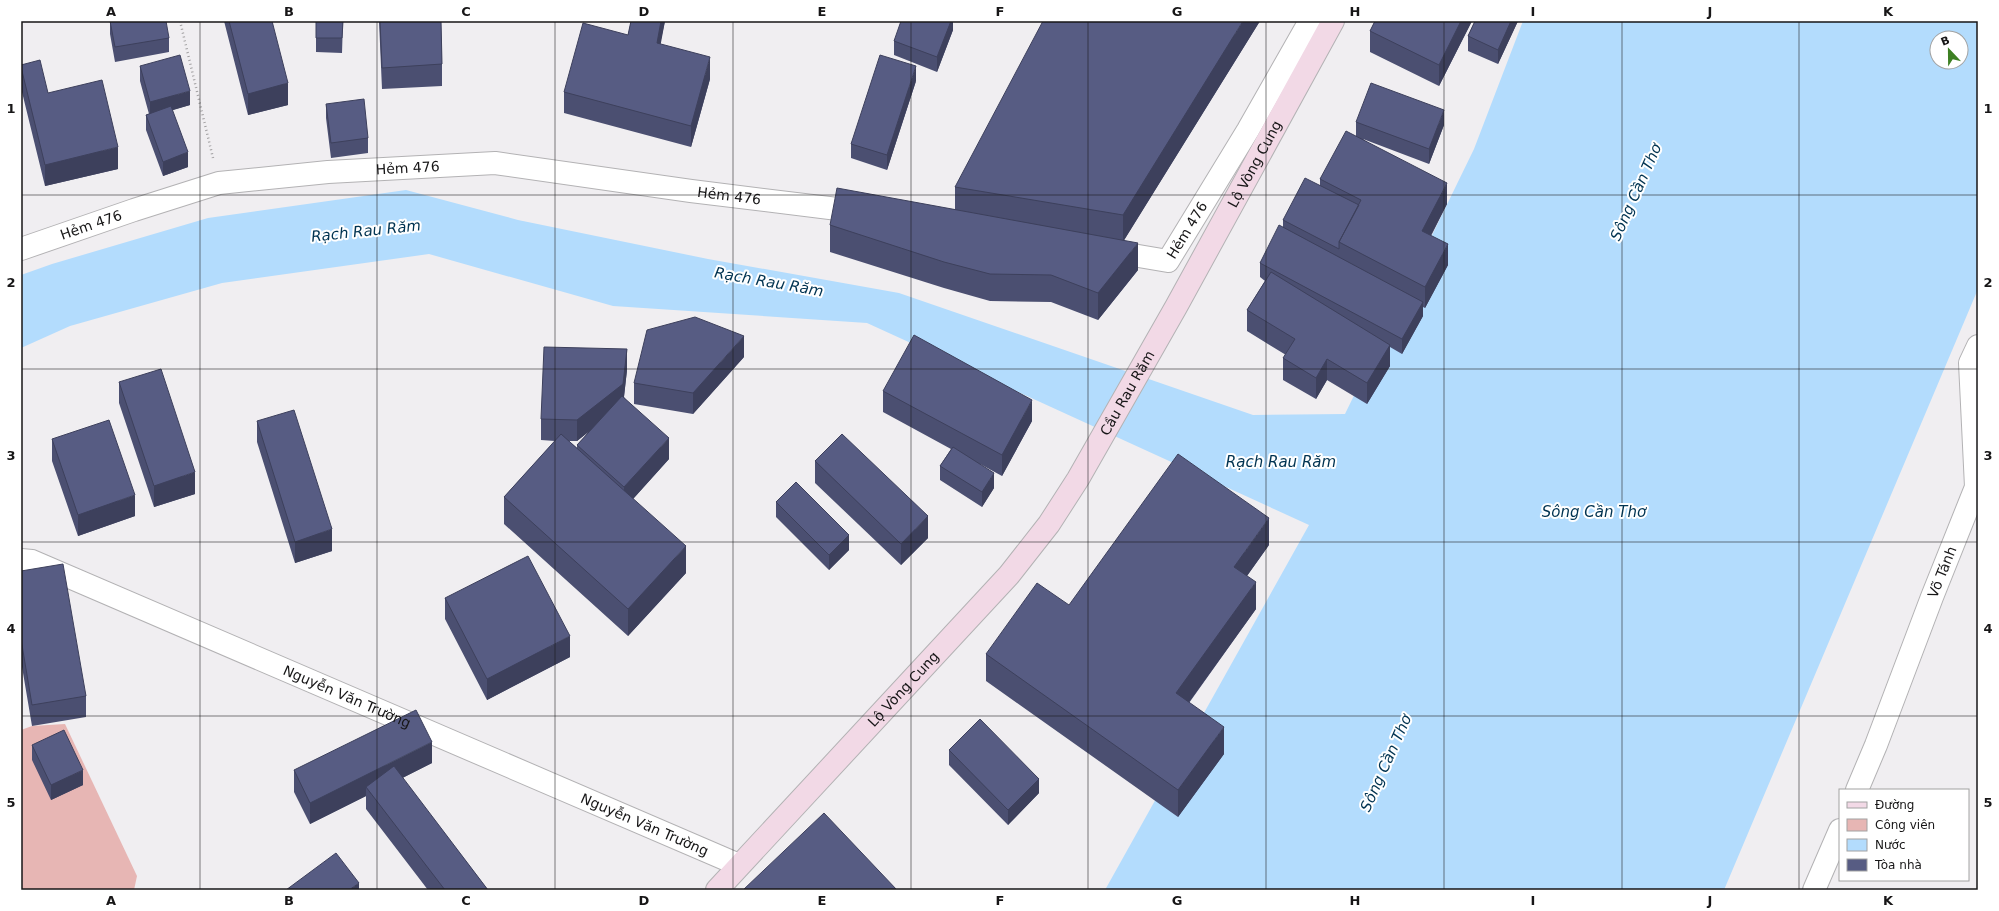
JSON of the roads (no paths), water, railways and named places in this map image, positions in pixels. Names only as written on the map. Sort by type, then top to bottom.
[{"type":"main road","name":"Lộ Vòng Cung","points":[[1176,307],[1333,21]]},
{"type":"main road","name":"Cầu Rau Răm","points":[[1078,479],[1176,307]]},
{"type":"main road","name":"Lộ Vòng Cung","points":[[717,890],[1009,575],[1049,524],[1078,479]]},
{"type":"street","name":"Hẻm 476","points":[[1090,248],[1168,261],[1248,130],[1310,21]]},
{"type":"street","name":"Hẻm 476","points":[[21,249],[134,210],[219,183],[328,172],[495,163],[881,214]]},
{"type":"street","name":"Võ Tánh","points":[[1857,789],[1876,746],[1932,597],[1976,487],[1975,358]]},
{"type":"street","name":"Nguyễn Văn Trường","points":[[21,560],[32,562],[739,865]]},
{"type":"street","points":[[1814,890],[1839,832]]},
{"type":"water","name":"Sông Cần Thơ","points":[[1523,21],[1978,21],[1978,289],[1724,890],[1105,890],[1309,525],[867,323],[613,306],[429,254],[222,283],[70,326],[21,348],[21,275],[52,264],[208,218],[406,190],[518,220],[708,259],[899,293],[1253,415],[1345,414],[1474,149]]},
{"type":"water label","name":"Rạch Rau Răm","points":[[366,231]]},
{"type":"water label","name":"Rạch Rau Răm","points":[[769,282]]},
{"type":"water label","name":"Rạch Rau Răm","points":[[1281,462]]}]
